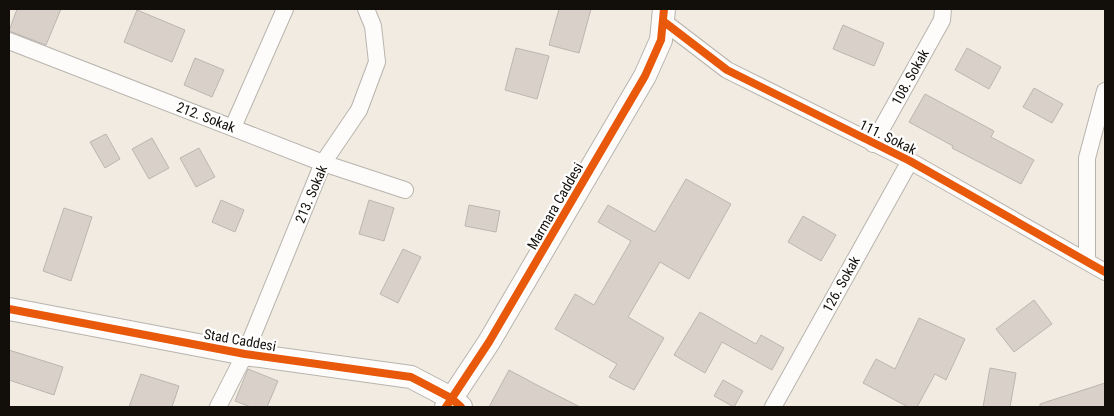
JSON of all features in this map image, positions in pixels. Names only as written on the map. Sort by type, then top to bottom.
[{"type":"street","points":[[233,127],[285,9]]},
{"type":"street","name":"213. Sokak","points":[[218,407],[246,354],[323,163],[359,110],[376,62],[373,26],[366,9]]},
{"type":"street","name":"108. Sokak","points":[[873,144],[942,20],[943,9]]},
{"type":"street","name":"111. Sokak","points":[[664,15],[728,70],[910,161],[1087,260],[1105,272]]},
{"type":"street","name":"Marmara Caddesi","points":[[453,404],[645,76],[661,40],[664,15]]},
{"type":"street","name":"212. Sokak","points":[[9,41],[323,163],[405,190]]},
{"type":"street","points":[[1087,260],[1087,158],[1105,90]]},
{"type":"street","name":"126. Sokak","points":[[773,407],[910,161]]},
{"type":"street","name":"Stad Caddesi","points":[[9,309],[246,354],[411,377],[453,404]]},
{"type":"building","points":[[17,9],[61,9],[46,45],[9,31]]},
{"type":"building","points":[[559,9],[591,9],[579,53],[549,45]]},
{"type":"building","points":[[137,10],[185,30],[172,62],[124,42]]},
{"type":"building","points":[[843,25],[884,43],[874,66],[833,49]]},
{"type":"building","points":[[516,48],[549,56],[537,99],[505,90]]},
{"type":"building","points":[[967,48],[1001,67],[989,89],[955,70]]},
{"type":"building","points":[[195,58],[224,70],[212,97],[184,85]]},
{"type":"building","points":[[1034,88],[1063,104],[1052,123],[1023,107]]},
{"type":"building","points":[[925,94],[994,131],[991,137],[1034,160],[1021,184],[952,148],[953,146],[909,122]]},
{"type":"building","points":[[106,134],[120,159],[105,168],[90,142]]},
{"type":"building","points":[[152,138],[169,168],[149,179],[132,149]]},
{"type":"building","points":[[199,148],[215,177],[196,187],[180,158]]},
{"type":"building","points":[[686,179],[731,204],[689,279],[660,262],[628,317],[664,338],[634,390],[609,377],[617,364],[555,329],[575,294],[594,305],[631,241],[598,222],[608,205],[655,232]]},
{"type":"building","points":[[221,200],[244,210],[235,232],[212,222]]},
{"type":"building","points":[[369,200],[394,208],[384,241],[359,234]]},
{"type":"building","points":[[469,205],[500,211],[496,232],[465,226]]},
{"type":"building","points":[[64,208],[92,217],[71,281],[43,271]]},
{"type":"building","points":[[803,216],[836,235],[821,261],[788,242]]},
{"type":"building","points":[[403,249],[421,257],[398,303],[380,294]]},
{"type":"building","points":[[1034,300],[1052,324],[1014,352],[996,329]]},
{"type":"building","points":[[700,312],[756,344],[761,335],[784,348],[772,370],[722,342],[705,373],[674,355]]},
{"type":"building","points":[[919,318],[965,339],[946,380],[935,374],[917,407],[908,407],[863,383],[876,359],[895,369]]},
{"type":"building","points":[[9,350],[63,367],[54,395],[9,380]]},
{"type":"building","points":[[990,368],[1016,373],[1010,407],[983,407]]},
{"type":"building","points":[[248,369],[278,381],[267,407],[251,407],[235,401]]},
{"type":"building","points":[[509,370],[537,385],[580,407],[489,407]]},
{"type":"building","points":[[141,374],[179,386],[172,407],[129,407]]},
{"type":"building","points":[[723,380],[743,391],[734,407],[714,396]]},
{"type":"building","points":[[1105,383],[1105,407],[1040,407],[1040,404]]},
{"type":"cycle path","points":[[446,407],[489,342],[645,76],[661,40],[664,9]]},
{"type":"cycle path","points":[[663,21],[727,70],[910,161],[1105,272]]},
{"type":"cycle path","points":[[9,309],[245,354],[411,377],[451,398],[461,407]]}]
